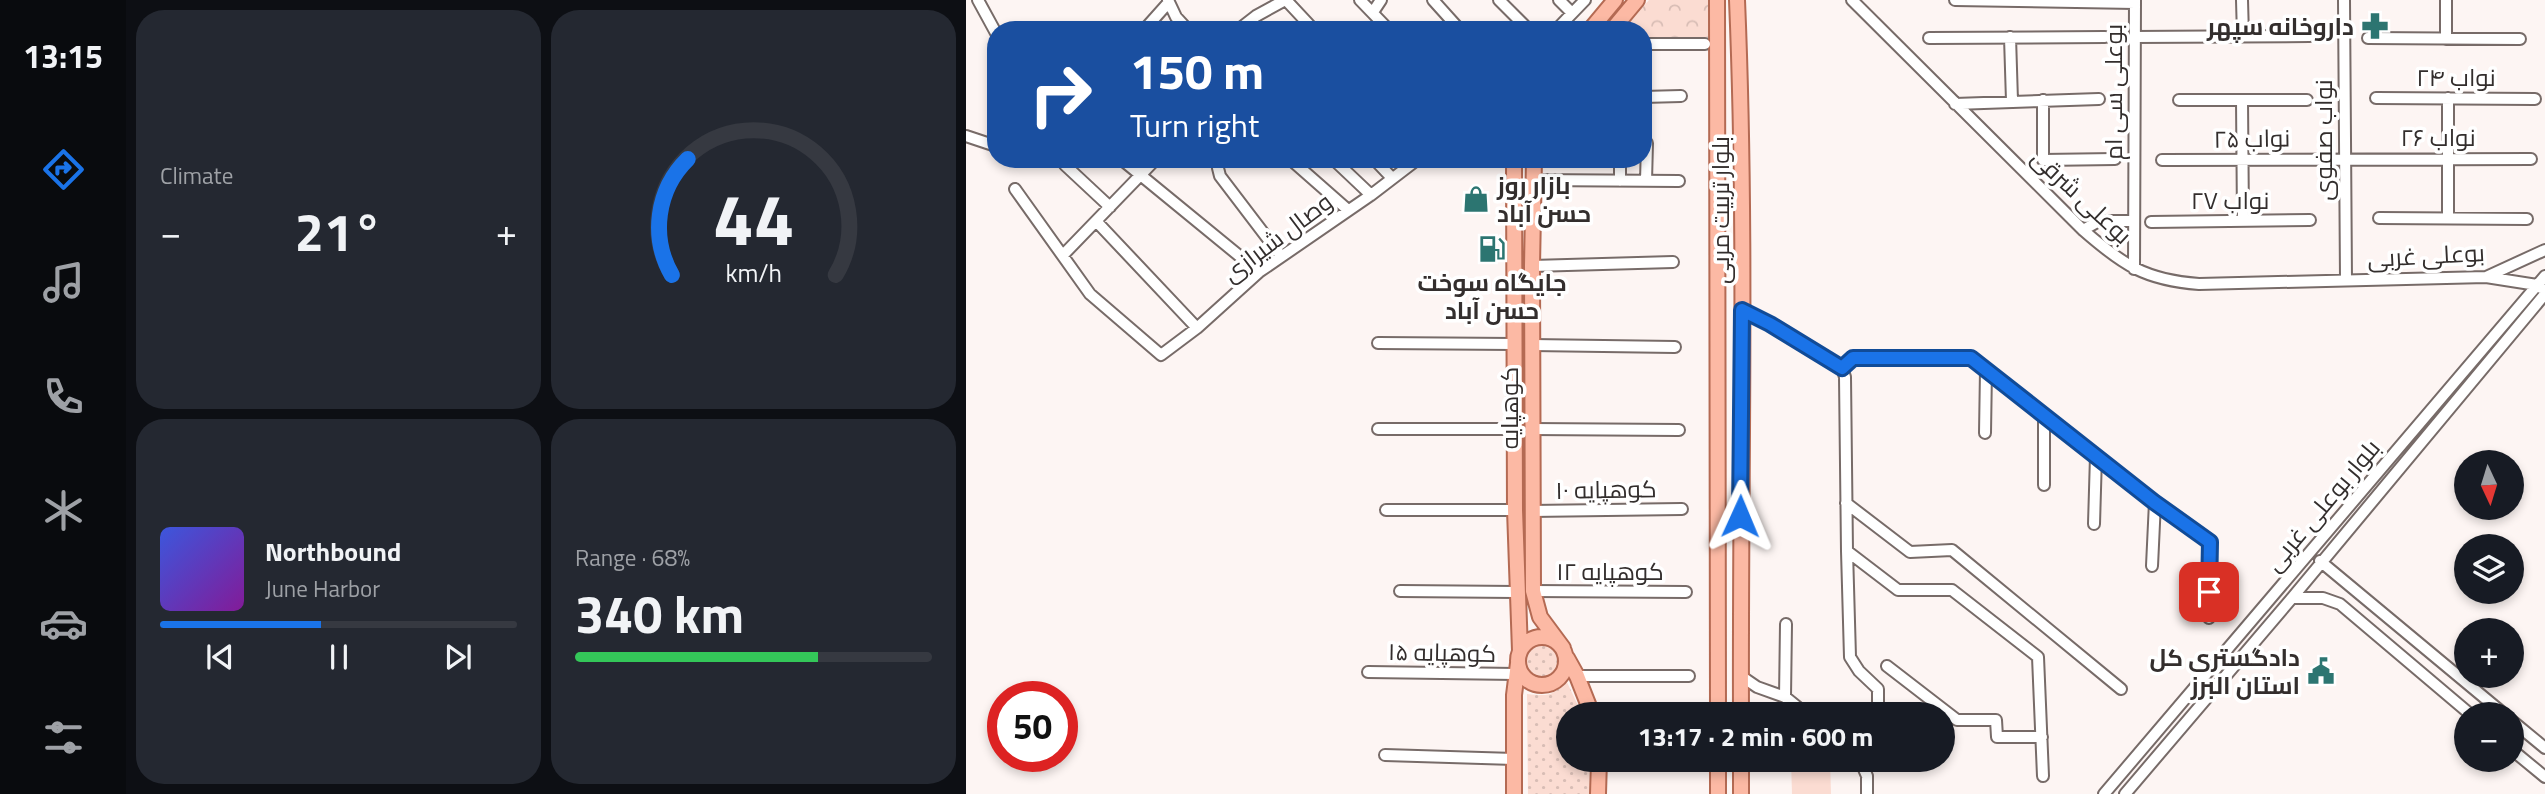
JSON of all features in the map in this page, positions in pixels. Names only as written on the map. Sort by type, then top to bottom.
[{"type":"main road","points":[[1619,21],[1637,0]]},
{"type":"main road","name":"بلوار تربیت مربی","points":[[1717,0],[1718,702]]},
{"type":"main road","name":"بلوار تربیت مربی","points":[[1737,0],[1742,115],[1739,593],[1741,702]]},
{"type":"main road","points":[[1613,2],[1616,21]]},
{"type":"main road","points":[[1598,21],[1613,2]]},
{"type":"main road","points":[[1600,18],[1612,21]]},
{"type":"main road","points":[[1716,118],[1729,126],[1737,122],[1742,115]]},
{"type":"main road","name":"کوهپایه","points":[[1514,168],[1518,662],[1514,794]]},
{"type":"main road","name":"کوهپایه","points":[[1534,168],[1531,429],[1533,592],[1540,617],[1565,653],[1587,702]]},
{"type":"main road","points":[[1514,345],[1532,345]]},
{"type":"main road","points":[[1717,591],[1724,601],[1728,602],[1733,601],[1739,593]]},
{"type":"main road","points":[[1717,639],[1722,630],[1729,628],[1735,630],[1740,640]]},
{"type":"main road","points":[[1545,636],[1558,642],[1565,653],[1563,673],[1552,683],[1545,685],[1537,684],[1524,676],[1518,662],[1530,640],[1545,636]]},
{"type":"main road","points":[[1598,794],[1599,772]]},
{"type":"main road","points":[[1718,772],[1718,794]]},
{"type":"main road","points":[[1741,772],[1741,794]]},
{"type":"street","points":[[978,0],[989,21]]},
{"type":"street","points":[[1250,21],[1286,0],[1306,21]]},
{"type":"street","points":[[1360,0],[1381,21]]},
{"type":"street","points":[[1373,12],[1381,0]]},
{"type":"street","points":[[1433,0],[1452,21]]},
{"type":"street","points":[[1499,0],[1520,21]]},
{"type":"street","points":[[1559,0],[1572,13]]},
{"type":"street","points":[[1564,21],[1585,0]]},
{"type":"street","name":"بوعلی شرقی","points":[[1853,0],[2083,230],[2110,254],[2134,269],[2168,281],[2199,284],[2346,280]]},
{"type":"street","points":[[1955,0],[2134,1]]},
{"type":"street","points":[[2242,0],[2243,36]]},
{"type":"street","name":"نواب صفوی","points":[[2344,0],[2346,280]]},
{"type":"street","points":[[2446,0],[2446,39]]},
{"type":"street","points":[[1152,21],[1169,1],[1180,21]]},
{"type":"street","name":"بوعلی سی ام","points":[[2134,1],[2134,269]]},
{"type":"street","points":[[2134,37],[2310,36]]},
{"type":"street","points":[[2010,37],[2012,101]]},
{"type":"street","points":[[1929,38],[2105,37]]},
{"type":"street","points":[[2368,38],[2520,39]]},
{"type":"street","points":[[1652,44],[1705,44]]},
{"type":"street","points":[[1652,97],[1681,96]]},
{"type":"street","name":"نواب ۲۴","points":[[2376,98],[2535,99]]},
{"type":"street","points":[[2448,98],[2448,218]]},
{"type":"street","points":[[1955,104],[2099,99]]},
{"type":"street","points":[[2043,100],[2043,160],[2115,159]]},
{"type":"street","points":[[2179,100],[2306,100]]},
{"type":"street","points":[[2242,100],[2242,221]]},
{"type":"street","points":[[966,136],[987,143]]},
{"type":"street","name":"نواب ۲۶","points":[[2344,158],[2531,159]]},
{"type":"street","name":"نواب ۲۵","points":[[2162,160],[2344,158]]},
{"type":"street","points":[[1069,168],[1110,207]]},
{"type":"street","points":[[1132,168],[1259,272]]},
{"type":"street","points":[[1015,189],[1063,254],[1148,168]]},
{"type":"street","points":[[1218,168],[1220,176],[1281,256]]},
{"type":"street","points":[[1300,168],[1348,210]]},
{"type":"street","points":[[1342,168],[1371,195]]},
{"type":"street","points":[[1383,168],[1392,178]]},
{"type":"street","name":"وصال شیرازی","points":[[1063,254],[1090,294],[1156,353],[1165,354],[1259,272],[1371,195],[1403,168]]},
{"type":"street","points":[[1620,168],[1620,181]]},
{"type":"street","points":[[1646,168],[1646,181]]},
{"type":"street","points":[[1534,180],[1679,181]]},
{"type":"street","points":[[2379,218],[2526,219]]},
{"type":"street","name":"نواب ۲۷","points":[[2151,222],[2309,220]]},
{"type":"street","points":[[1096,221],[1197,328]]},
{"type":"street","points":[[2083,230],[2099,221],[2134,221]]},
{"type":"street","name":"بوعلی غربی","points":[[2346,280],[2486,277],[2545,250]]},
{"type":"street","points":[[1532,265],[1673,262]]},
{"type":"street","points":[[2486,277],[2543,286]]},
{"type":"street","name":"بلوار بوعلی غربی","points":[[2124,794],[2292,598],[2543,286]]},
{"type":"street","name":"بلوار بوعلی غربی","points":[[2104,794],[2543,286]]},
{"type":"street","points":[[1742,310],[1842,368],[1850,657],[1859,671],[1878,689],[1878,702]]},
{"type":"street","points":[[1378,343],[1514,345]]},
{"type":"street","points":[[1532,345],[1675,347]]},
{"type":"street","points":[[1842,368],[1853,358],[1971,358],[2154,502],[2210,542],[2209,618]]},
{"type":"street","points":[[1985,433],[1986,370]]},
{"type":"street","points":[[2044,415],[2044,485]]},
{"type":"street","points":[[1378,429],[1516,429]]},
{"type":"street","points":[[1531,429],[1679,430]]},
{"type":"street","points":[[2094,524],[2096,456]]},
{"type":"street","points":[[2152,566],[2154,502]]},
{"type":"street","points":[[1846,503],[1910,552],[1952,550],[2121,689]]},
{"type":"street","name":"کوهپایه ۱۰","points":[[1531,511],[1682,509]]},
{"type":"street","points":[[1386,510],[1515,510]]},
{"type":"street","points":[[1847,551],[1898,590],[1952,590],[2038,657],[2043,776]]},
{"type":"street","points":[[2320,561],[2490,702]]},
{"type":"street","points":[[1400,591],[1516,592]]},
{"type":"street","name":"کوهپایه ۱۲","points":[[1533,592],[1686,592]]},
{"type":"street","points":[[2292,598],[2323,598],[2340,604],[2456,702]]},
{"type":"street","points":[[1785,696],[1786,624]]},
{"type":"street","name":"کوهپایه ۱۵","points":[[1368,672],[1518,662]]},
{"type":"street","points":[[2214,665],[2226,673]]},
{"type":"street","points":[[1887,666],[1957,720],[1996,720],[1997,737],[2042,737]]},
{"type":"street","points":[[1577,676],[1689,676]]},
{"type":"street","points":[[1741,676],[1757,687],[1785,696],[1792,702]]},
{"type":"street","points":[[2524,731],[2545,748]]},
{"type":"street","points":[[1385,755],[1514,759]]},
{"type":"street","points":[[2524,760],[2545,778]]},
{"type":"street","points":[[1865,772],[1867,794]]},
{"type":"green space","points":[[1649,0],[1710,0],[1712,37],[1652,39],[1652,21],[1631,21]]},
{"type":"green space","points":[[1542,643],[1555,648],[1560,661],[1555,674],[1542,679],[1529,674],[1524,661],[1529,648]]},
{"type":"green space","points":[[1566,680],[1576,702],[1556,702],[1556,772],[1589,772],[1590,794],[1528,794],[1527,694],[1549,694],[1558,690]]},
{"type":"green space","points":[[1791,772],[1830,772],[1831,794],[1792,794]]},
{"type":"place","name":"داروخانه سپهر","points":[[2375,26]]},
{"type":"place","name":"بازار روز حسن آباد","points":[[1476,199]]},
{"type":"place","name":"جایگاه سوخت حسن آباد","points":[[1492,249]]},
{"type":"place","name":"دادگستری کل استان البرز","points":[[2321,671]]},
{"type":"route","points":[[1740,516],[1742,310],[1842,368],[1853,358],[1971,358],[2154,502],[2210,542],[2209,592]]}]
